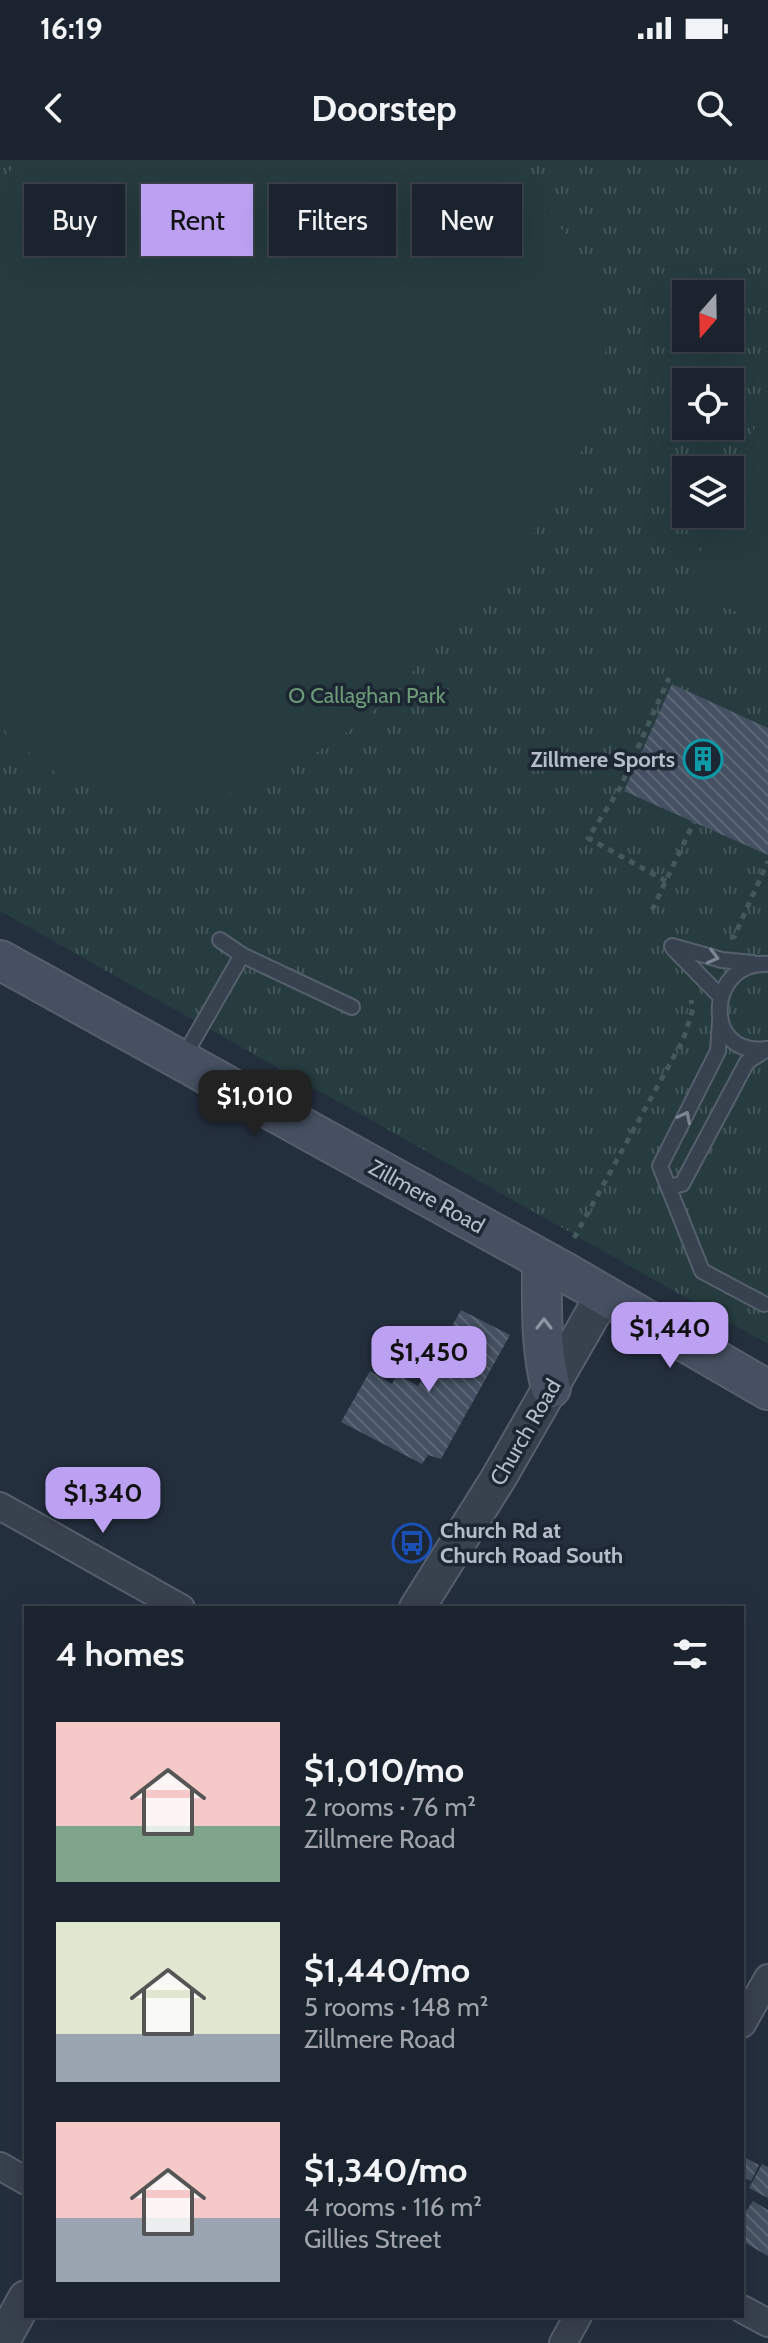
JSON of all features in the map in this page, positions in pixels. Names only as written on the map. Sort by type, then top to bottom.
[{"type":"main road","name":"Zillmere Road","points":[[0,960],[542,1260],[768,1390]]},
{"type":"main road","points":[[542,1260],[545,1326],[542,1353],[551,1388]]},
{"type":"street","name":"Church Road","points":[[418,1606],[551,1388],[603,1296]]},
{"type":"street","points":[[0,1506],[177,1606]]},
{"type":"street","points":[[744,2020],[768,1978]]},
{"type":"street","points":[[0,2166],[24,2180]]},
{"type":"street","points":[[1,2343],[24,2302]]},
{"type":"street","points":[[744,2310],[768,2323]]},
{"type":"street","points":[[563,2343],[577,2318]]},
{"type":"lane","points":[[220,940],[242,955],[352,1007]]},
{"type":"lane","points":[[720,996],[672,946],[722,960],[761,964]]},
{"type":"lane","points":[[181,1062],[242,955]]},
{"type":"lane","points":[[761,964],[734,974],[720,996],[718,1051],[660,1166],[702,1271],[764,1304]]},
{"type":"lane","points":[[720,1021],[737,1045],[752,1051],[768,1049]]},
{"type":"lane","points":[[668,1187],[682,1184],[747,1062],[768,1049]]},
{"type":"path","points":[[666,881],[588,838],[620,788],[669,678]]},
{"type":"path","points":[[652,910],[694,822]]},
{"type":"path","points":[[719,936],[734,937],[768,861]]},
{"type":"path","points":[[574,1238],[683,1040],[693,1009],[690,995]]},
{"type":"green space","name":"O Callaghan Park","points":[[0,160],[768,160],[768,1344],[0,911]]},
{"type":"green space","points":[[23,160],[496,160],[520,184],[412,184],[412,256],[522,256],[522,187],[572,242],[593,282],[600,305],[605,355],[597,405],[579,455],[553,504],[486,594],[384,701],[333,742],[257,783],[221,796],[184,801],[117,795],[61,776],[0,726],[0,180]]},
{"type":"green space","points":[[768,397],[768,625],[684,589],[711,528],[744,528],[742,456]]},
{"type":"building","name":"Zillmere Sports","points":[[672,684],[768,728],[768,855],[624,791]]},
{"type":"building","points":[[461,1310],[510,1335],[441,1459],[428,1455],[422,1464],[341,1422],[370,1371],[392,1384],[397,1374],[418,1386]]},
{"type":"building","points":[[744,2157],[759,2165],[751,2181],[744,2177]]},
{"type":"building","points":[[762,2164],[768,2167],[768,2198],[749,2188]]},
{"type":"building","points":[[753,2201],[768,2210],[768,2256],[744,2242],[744,2214]]},
{"type":"place","name":"Zillmere Sports","points":[[703,759]]},
{"type":"place","name":"Church Rd at Church Road South","points":[[412,1543]]}]
